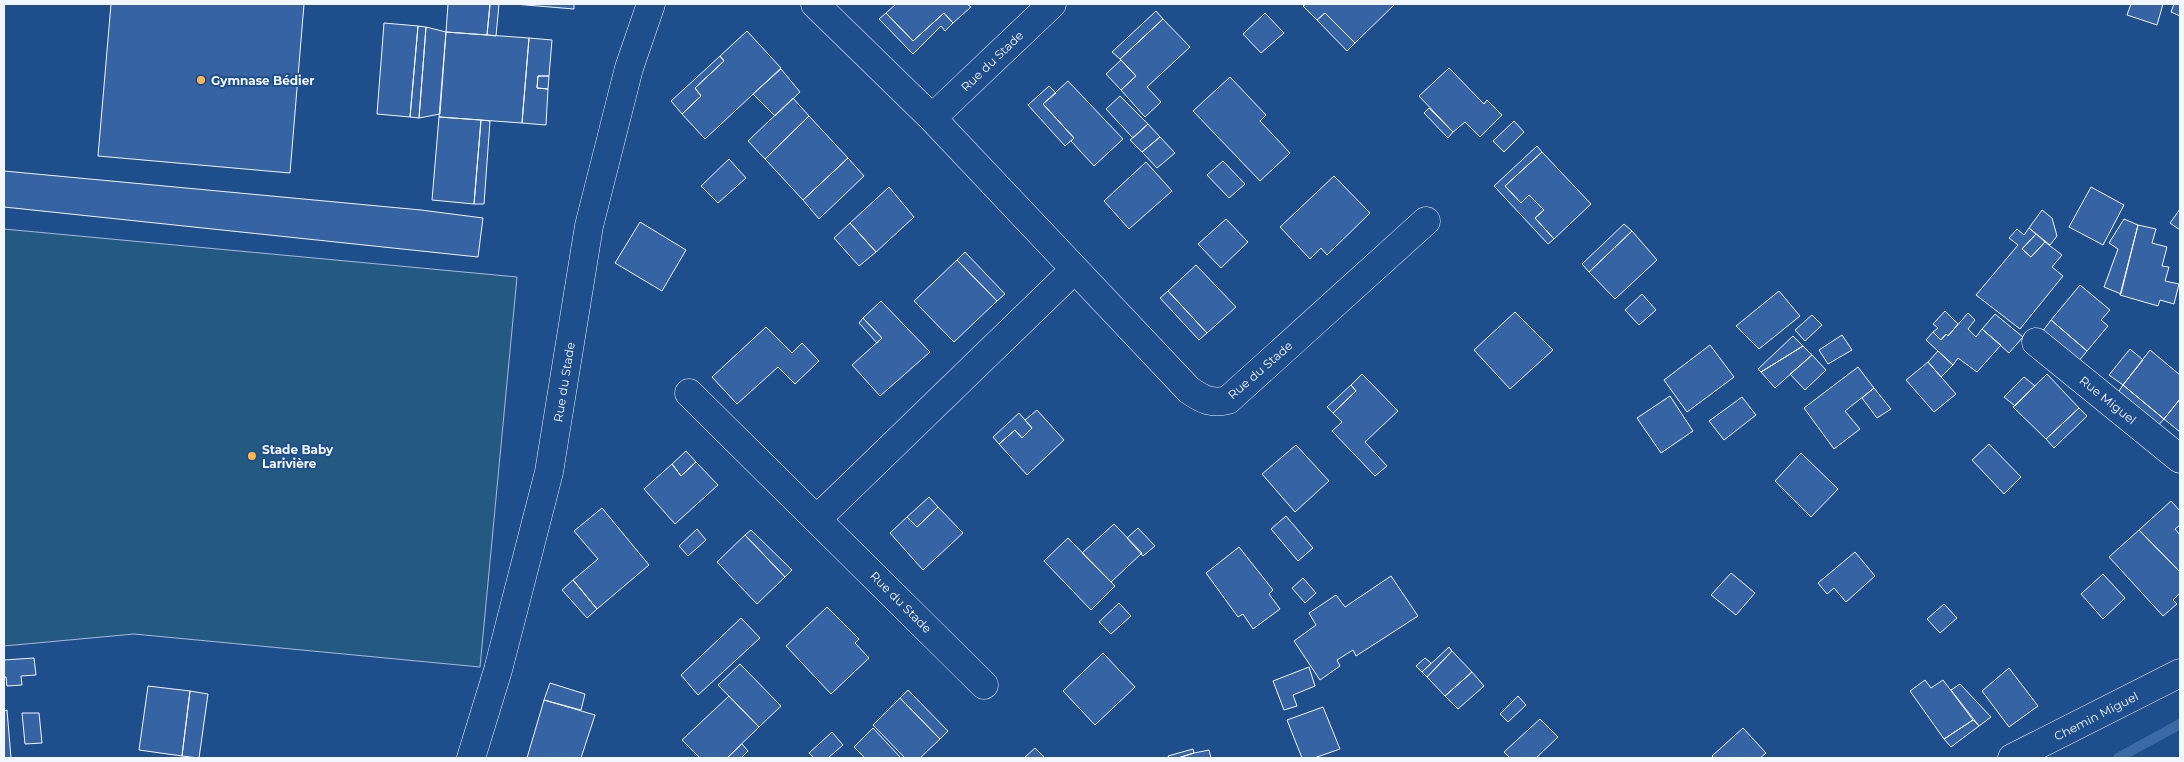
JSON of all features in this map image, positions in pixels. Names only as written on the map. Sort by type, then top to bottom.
[{"type":"street","name":"Rue du Stade","points":[[471,758],[498,670],[549,472],[590,226],[629,68],[651,4]]},
{"type":"street","name":"Rue du Stade","points":[[815,4],[932,118],[1189,390],[1202,399],[1216,403],[1228,400],[1426,221]]},
{"type":"street","name":"Rue du Stade","points":[[932,118],[1052,4]]},
{"type":"street","points":[[817,519],[1074,270]]},
{"type":"street","name":"Rue Miguel","points":[[2036,342],[2180,459]]},
{"type":"street","name":"Rue du Stade","points":[[689,393],[984,685]]},
{"type":"street","name":"Chemin Miguel","points":[[2012,758],[2180,673]]},
{"type":"shaded area","name":"Stade Baby Larivière","points":[[4,229],[517,277],[480,667],[134,634],[4,646]]},
{"type":"building","name":"Gymnase Bédier","points":[[111,4],[304,4],[290,173],[98,156]]},
{"type":"building","points":[[448,4],[490,4],[487,35],[446,32]]},
{"type":"building","points":[[490,4],[499,4],[496,36],[487,35]]},
{"type":"building","points":[[514,4],[574,4],[574,9]]},
{"type":"building","points":[[896,4],[967,4],[971,7],[953,23],[944,13],[913,41],[886,13]]},
{"type":"building","points":[[1306,4],[1395,4],[1355,43],[1325,13],[1317,20],[1303,6]]},
{"type":"building","points":[[2131,4],[2163,4],[2157,25],[2127,15]]},
{"type":"building","points":[[2174,4],[2180,4],[2180,16],[2171,12]]},
{"type":"building","points":[[1156,11],[1163,19],[1120,59],[1112,52]]},
{"type":"building","points":[[886,13],[913,41],[944,13],[953,23],[945,31],[941,26],[913,54],[879,19]]},
{"type":"building","points":[[1265,13],[1284,33],[1261,53],[1243,34]]},
{"type":"building","points":[[1325,13],[1355,43],[1347,51],[1317,20]]},
{"type":"building","points":[[1163,19],[1190,47],[1147,87],[1161,102],[1145,117],[1121,90],[1136,76],[1120,59]]},
{"type":"building","points":[[384,23],[418,26],[410,117],[377,114]]},
{"type":"building","points":[[418,26],[426,27],[419,118],[410,117]]},
{"type":"building","points":[[426,27],[446,32],[440,114],[419,118]]},
{"type":"building","points":[[747,31],[781,68],[705,139],[682,114],[701,96],[695,88],[724,61],[720,56]]},
{"type":"building","points":[[446,32],[529,38],[522,123],[439,117]]},
{"type":"building","points":[[529,38],[552,40],[549,76],[538,76],[537,88],[548,89],[546,125],[522,123]]},
{"type":"building","points":[[720,56],[724,61],[695,88],[701,96],[682,114],[671,101]]},
{"type":"building","points":[[1121,60],[1136,76],[1121,90],[1106,74]]},
{"type":"building","points":[[1449,68],[1484,104],[1487,100],[1502,115],[1480,137],[1465,122],[1453,132],[1419,96]]},
{"type":"building","points":[[781,69],[800,92],[775,116],[753,94]]},
{"type":"building","points":[[538,76],[549,76],[548,89],[537,88]]},
{"type":"building","points":[[1230,77],[1266,115],[1260,121],[1290,153],[1260,181],[1193,111]]},
{"type":"building","points":[[1068,81],[1123,139],[1094,166],[1071,141],[1074,138],[1043,104]]},
{"type":"building","points":[[1049,86],[1056,93],[1043,104],[1074,138],[1065,146],[1028,105]]},
{"type":"building","points":[[1120,96],[1148,124],[1133,138],[1106,109]]},
{"type":"building","points":[[793,98],[809,116],[765,159],[748,141]]},
{"type":"building","points":[[1429,108],[1453,132],[1448,138],[1424,113]]},
{"type":"building","points":[[809,116],[848,158],[803,200],[765,159]]},
{"type":"building","points":[[439,117],[481,120],[474,204],[432,200]]},
{"type":"building","points":[[481,120],[490,121],[484,204],[474,204]]},
{"type":"building","points":[[1514,121],[1524,132],[1504,152],[1493,141]]},
{"type":"building","points":[[1148,124],[1160,137],[1142,152],[1130,140]]},
{"type":"building","points":[[1160,137],[1175,153],[1157,168],[1142,152]]},
{"type":"building","points":[[1537,146],[1542,152],[1505,186],[1521,203],[1529,195],[1544,210],[1535,218],[1554,239],[1548,244],[1494,186]]},
{"type":"building","points":[[1542,152],[1591,204],[1554,239],[1535,218],[1544,210],[1529,195],[1521,203],[1505,186]]},
{"type":"building","points":[[848,158],[864,176],[819,219],[803,200]]},
{"type":"building","points":[[729,159],[746,178],[718,203],[701,186]]},
{"type":"building","points":[[1223,161],[1245,184],[1229,198],[1207,175]]},
{"type":"building","points":[[1146,162],[1172,191],[1129,229],[1104,201]]},
{"type":"building","points":[[4,171],[421,210],[483,218],[478,257],[4,207]]},
{"type":"building","points":[[1334,176],[1370,213],[1327,255],[1321,248],[1310,259],[1280,227]]},
{"type":"building","points":[[889,187],[914,217],[876,252],[850,223]]},
{"type":"building","points":[[2091,187],[2124,205],[2103,245],[2069,227]]},
{"type":"building","points":[[2180,209],[2180,230],[2170,223]]},
{"type":"building","points":[[2042,210],[2052,218],[2057,236],[2050,245],[2029,228]]},
{"type":"building","points":[[1226,219],[1248,242],[1221,268],[1198,244]]},
{"type":"building","points":[[2124,219],[2138,225],[2121,294],[2104,287],[2118,249],[2109,243]]},
{"type":"building","points":[[640,222],[686,250],[662,291],[615,263]]},
{"type":"building","points":[[850,223],[876,252],[859,266],[834,238]]},
{"type":"building","points":[[1624,224],[1632,231],[1589,272],[1582,264]]},
{"type":"building","points":[[2138,225],[2156,229],[2152,243],[2167,247],[2162,266],[2169,267],[2165,281],[2179,284],[2174,304],[2160,300],[2158,306],[2120,295]]},
{"type":"building","points":[[2029,228],[2036,234],[2022,249],[2031,257],[2045,242],[2062,255],[2052,267],[2063,276],[2020,329],[1976,295],[2018,245],[2009,238],[2017,229],[2024,235]]},
{"type":"building","points":[[1632,231],[1657,260],[1615,299],[1589,272]]},
{"type":"building","points":[[2036,234],[2045,242],[2031,257],[2022,249]]},
{"type":"building","points":[[965,252],[1005,294],[997,301],[957,260]]},
{"type":"building","points":[[957,260],[997,301],[954,342],[914,301]]},
{"type":"building","points":[[1196,265],[1236,307],[1207,333],[1168,291]]},
{"type":"building","points":[[2080,285],[2110,310],[2101,320],[2108,326],[2087,351],[2051,320]]},
{"type":"building","points":[[1168,291],[1207,333],[1199,340],[1160,298]]},
{"type":"building","points":[[1779,291],[1800,316],[1759,349],[1736,326]]},
{"type":"building","points":[[1642,294],[1656,310],[1639,325],[1625,310]]},
{"type":"building","points":[[881,301],[930,352],[880,396],[852,365],[882,338],[863,318]]},
{"type":"building","points":[[1945,311],[1958,324],[1948,336],[1946,334],[1941,340],[1933,332],[1938,328],[1933,324]]},
{"type":"building","points":[[1515,312],[1553,350],[1510,389],[1474,350]]},
{"type":"building","points":[[1968,313],[1975,320],[1968,329],[1976,337],[1982,329],[2001,345],[1977,372],[1958,358],[1953,365],[1926,340],[1933,332],[1941,340],[1946,334],[1948,336]]},
{"type":"building","points":[[1995,314],[2023,337],[2009,353],[1982,329]]},
{"type":"building","points":[[1812,315],[1822,325],[1805,341],[1795,330]]},
{"type":"building","points":[[863,318],[882,338],[877,343],[859,323]]},
{"type":"building","points":[[2051,320],[2087,351],[2078,362],[2042,332]]},
{"type":"building","points":[[766,327],[792,353],[802,343],[819,361],[795,384],[778,367],[737,404],[712,377]]},
{"type":"building","points":[[1842,335],[1852,350],[1828,364],[1819,350]]},
{"type":"building","points":[[1793,336],[1803,346],[1761,372],[1758,369]]},
{"type":"building","points":[[1710,345],[1734,377],[1687,412],[1664,380]]},
{"type":"building","points":[[1803,346],[1812,355],[1775,388],[1761,372]]},
{"type":"building","points":[[2130,349],[2143,360],[2123,385],[2109,375]]},
{"type":"building","points":[[2150,350],[2180,375],[2180,399],[2164,419],[2123,385]]},
{"type":"building","points":[[1938,351],[1953,365],[1941,377],[1928,362]]},
{"type":"building","points":[[1812,355],[1826,370],[1805,390],[1790,374]]},
{"type":"building","points":[[1928,362],[1956,394],[1934,412],[1906,380]]},
{"type":"building","points":[[1858,367],[1874,388],[1845,411],[1860,429],[1834,449],[1804,408]]},
{"type":"building","points":[[1362,374],[1398,411],[1365,442],[1387,466],[1375,476],[1332,431],[1342,422],[1333,413],[1356,391],[1351,385]]},
{"type":"building","points":[[2047,374],[2079,408],[2046,439],[2013,407]]},
{"type":"building","points":[[2024,377],[2035,386],[2015,406],[2004,397]]},
{"type":"building","points":[[1351,385],[1356,391],[1333,413],[1327,407]]},
{"type":"building","points":[[2123,385],[2164,419],[2154,430],[2115,397]]},
{"type":"building","points":[[1874,388],[1891,409],[1877,418],[1862,398]]},
{"type":"building","points":[[1670,396],[1693,431],[1661,453],[1637,418]]},
{"type":"building","points":[[1742,397],[1756,415],[1724,440],[1709,421]]},
{"type":"building","points":[[2180,399],[2180,432],[2164,419]]},
{"type":"building","points":[[2079,408],[2087,416],[2054,448],[2046,439]]},
{"type":"building","points":[[1037,410],[1064,440],[1027,475],[999,444],[1015,430],[1022,438],[1032,428],[1025,420]]},
{"type":"building","points":[[1019,413],[1032,428],[1022,438],[1015,430],[999,444],[993,437]]},
{"type":"building","points":[[1989,444],[2021,477],[2004,494],[1972,460]]},
{"type":"building","points":[[1296,445],[1329,481],[1295,512],[1262,474]]},
{"type":"building","points":[[686,451],[696,462],[681,476],[672,464]]},
{"type":"building","points":[[1801,453],[1838,489],[1811,517],[1775,481]]},
{"type":"building","points":[[696,462],[718,485],[675,524],[644,489],[672,464],[681,476]]},
{"type":"building","points":[[929,497],[938,507],[917,527],[907,517]]},
{"type":"building","points":[[2171,501],[2180,511],[2180,525],[2175,529],[2180,535],[2180,572],[2139,530]]},
{"type":"building","points":[[938,507],[963,533],[923,570],[890,533],[907,517],[917,527]]},
{"type":"building","points":[[602,508],[649,565],[597,609],[573,580],[598,559],[574,531]]},
{"type":"building","points":[[1286,516],[1313,548],[1298,561],[1271,529]]},
{"type":"building","points":[[1114,524],[1142,553],[1111,582],[1082,553]]},
{"type":"building","points":[[1138,528],[1155,546],[1143,556],[1127,538]]},
{"type":"building","points":[[697,529],[706,540],[688,556],[679,546]]},
{"type":"building","points":[[751,530],[792,570],[785,577],[745,535]]},
{"type":"building","points":[[2139,530],[2180,572],[2180,593],[2173,600],[2177,604],[2163,616],[2109,557]]},
{"type":"building","points":[[745,535],[785,577],[757,604],[717,562]]},
{"type":"building","points":[[1068,538],[1115,586],[1091,610],[1044,561]]},
{"type":"building","points":[[1239,547],[1273,590],[1269,594],[1280,609],[1253,629],[1243,614],[1238,617],[1206,573]]},
{"type":"building","points":[[1855,552],[1875,576],[1846,602],[1834,588],[1827,594],[1818,583]]},
{"type":"building","points":[[1731,573],[1755,593],[1736,615],[1711,595]]},
{"type":"building","points":[[2103,574],[2125,598],[2103,619],[2081,594]]},
{"type":"building","points":[[1391,576],[1418,616],[1356,656],[1353,650],[1337,660],[1340,666],[1320,680],[1294,641],[1316,625],[1309,613],[1336,595],[1345,607]]},
{"type":"building","points":[[1303,578],[1316,593],[1305,603],[1292,588]]},
{"type":"building","points":[[573,580],[597,609],[587,618],[562,590]]},
{"type":"building","points":[[1119,603],[1131,616],[1111,634],[1099,622]]},
{"type":"building","points":[[1944,604],[1957,618],[1940,633],[1927,619]]},
{"type":"building","points":[[827,607],[859,639],[855,643],[869,658],[831,694],[786,646]]},
{"type":"building","points":[[741,618],[760,638],[698,695],[681,675]]},
{"type":"building","points":[[1449,647],[1452,651],[1427,677],[1422,672]]},
{"type":"building","points":[[1452,651],[1472,672],[1445,696],[1427,677]]},
{"type":"building","points":[[1103,653],[1135,687],[1095,725],[1063,691]]},
{"type":"building","points":[[34,658],[36,675],[21,676],[22,685],[7,686],[6,677],[4,677],[4,660]]},
{"type":"building","points":[[1425,658],[1431,663],[1422,672],[1416,666]]},
{"type":"building","points":[[740,664],[781,706],[759,727],[718,685]]},
{"type":"building","points":[[1309,667],[1315,686],[1293,695],[1297,706],[1284,710],[1273,681]]},
{"type":"building","points":[[2009,668],[2038,706],[2009,727],[1982,691]]},
{"type":"building","points":[[1472,672],[1484,686],[1458,709],[1445,696]]},
{"type":"building","points":[[1925,680],[1931,688],[1943,680],[1973,720],[1944,739],[1910,691]]},
{"type":"building","points":[[550,683],[585,694],[581,710],[544,700]]},
{"type":"building","points":[[1960,684],[1991,717],[1979,726],[1951,690]]},
{"type":"building","points":[[148,686],[190,691],[182,756],[139,750]]},
{"type":"building","points":[[908,690],[948,731],[940,739],[900,698]]},
{"type":"building","points":[[190,691],[208,694],[199,758],[182,756]]},
{"type":"building","points":[[729,696],[759,727],[727,758],[700,758],[682,740]]},
{"type":"building","points":[[1518,696],[1526,705],[1508,722],[1500,714]]},
{"type":"building","points":[[900,698],[940,739],[920,758],[905,758],[873,725]]},
{"type":"building","points":[[544,700],[595,715],[581,758],[527,758]]},
{"type":"building","points":[[1323,707],[1340,749],[1314,758],[1302,758],[1287,720]]},
{"type":"building","points":[[7,710],[11,758],[4,758],[4,711]]},
{"type":"building","points":[[22,713],[39,713],[42,743],[25,744]]},
{"type":"building","points":[[1540,719],[1558,737],[1536,758],[1510,758],[1504,752]]},
{"type":"building","points":[[1973,720],[1979,726],[1951,747],[1944,739]]},
{"type":"building","points":[[873,728],[901,758],[865,758],[854,747]]},
{"type":"building","points":[[1743,728],[1766,753],[1760,758],[1714,758],[1712,756]]},
{"type":"building","points":[[832,732],[843,745],[828,758],[814,758],[809,753]]},
{"type":"building","points":[[742,744],[748,751],[741,758],[727,758]]},
{"type":"building","points":[[1035,748],[1045,758],[1024,758]]},
{"type":"building","points":[[1193,749],[1194,753],[1178,758],[1169,758],[1168,756]]},
{"type":"building","points":[[1209,750],[1211,758],[1178,758],[1194,753]]},
{"type":"waterway","points":[[2118,758],[2180,724]]},
{"type":"place","name":"Gymnase Bédier","points":[[201,80]]},
{"type":"place","name":"Stade Baby Larivière","points":[[252,456]]}]
